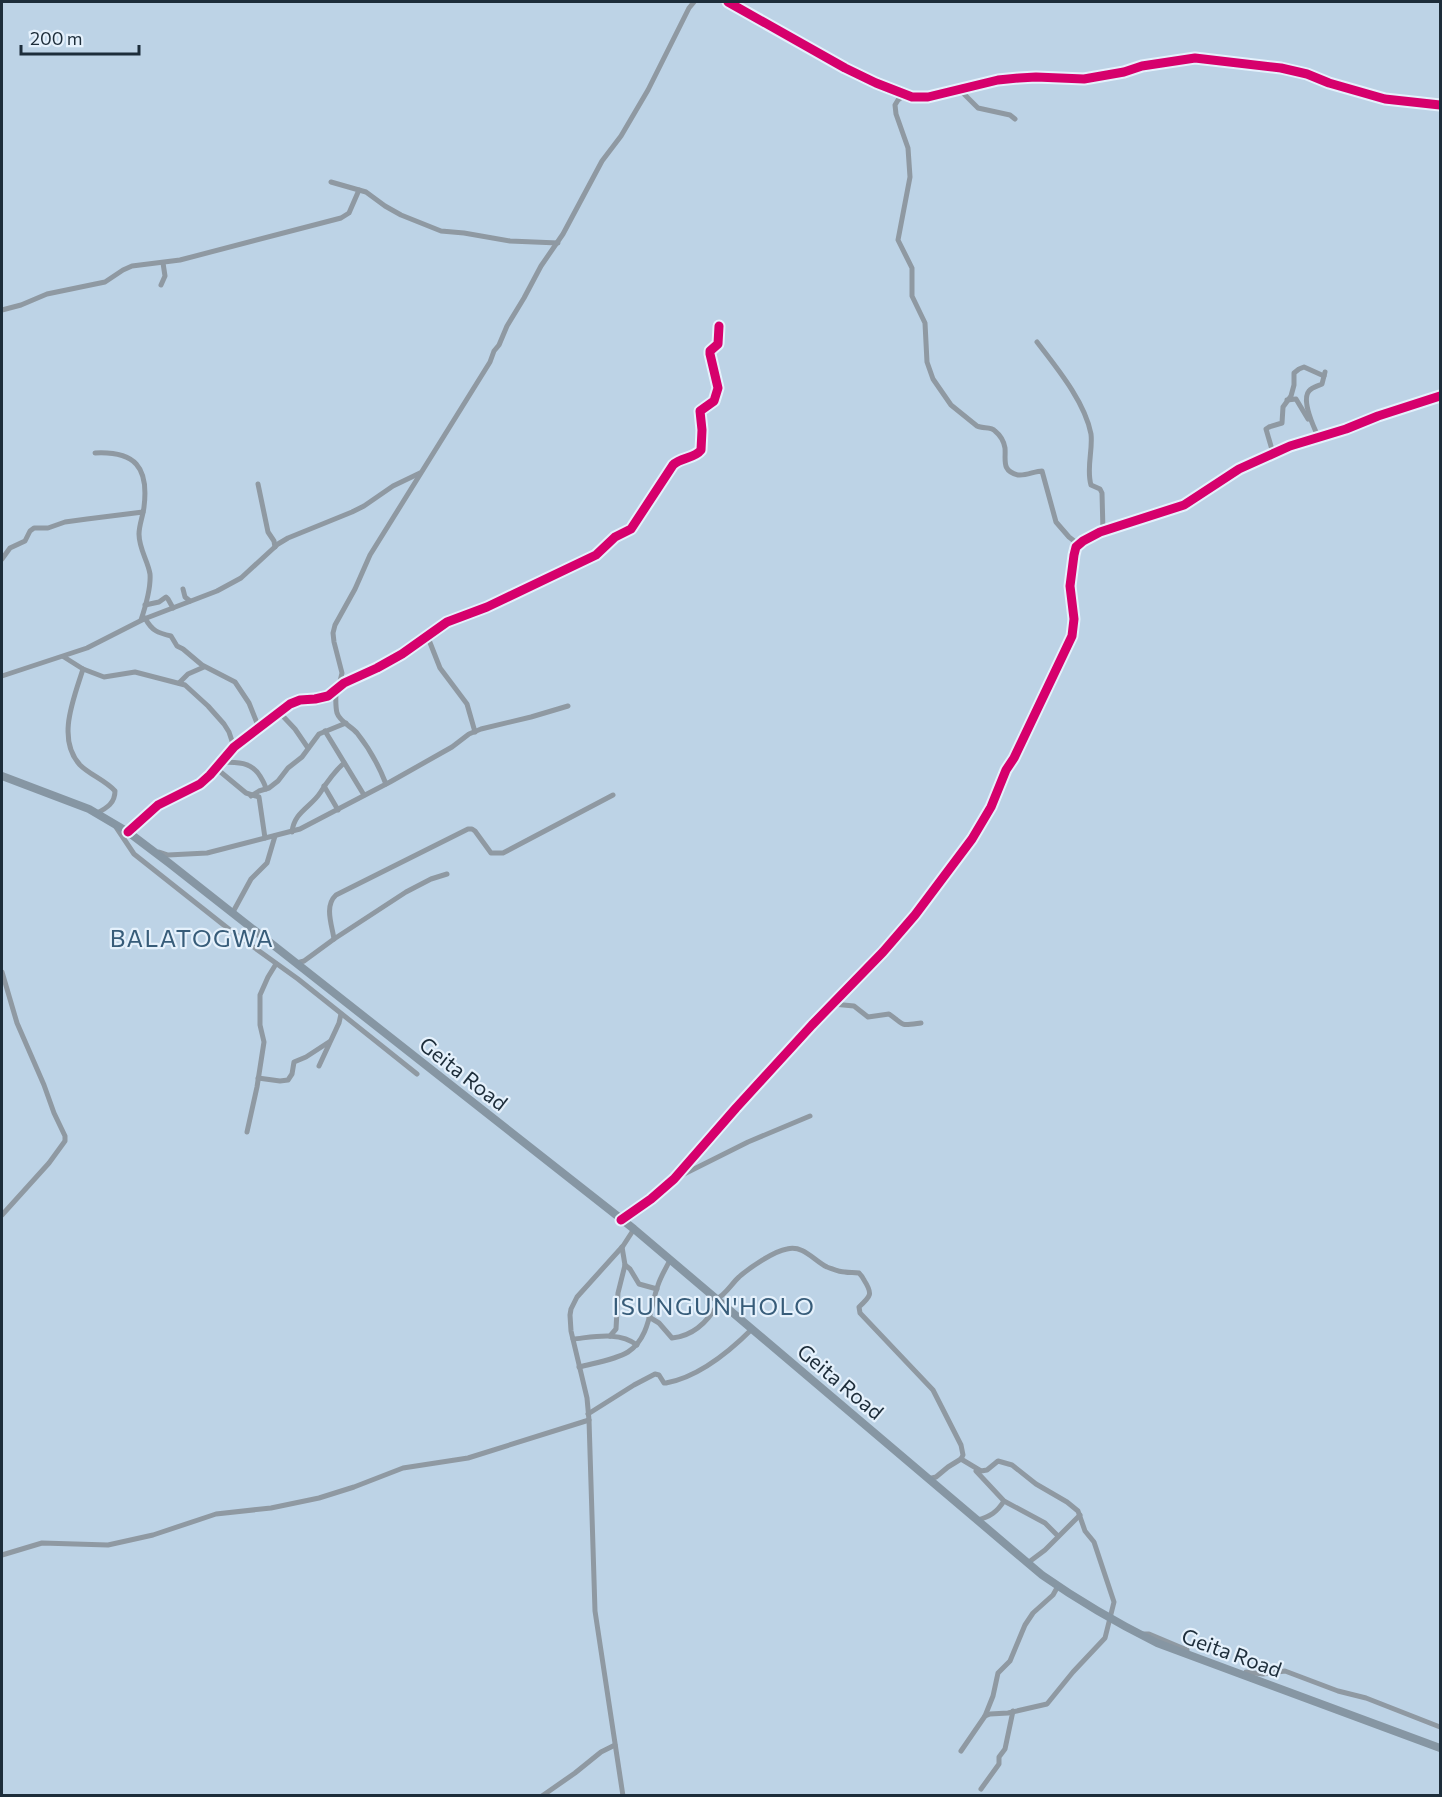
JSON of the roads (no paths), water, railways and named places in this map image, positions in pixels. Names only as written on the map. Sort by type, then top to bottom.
[{"type":"highway","name":"Geita Road","points":[[2,776],[97,813],[151,849],[634,1228],[1025,1561],[1058,1586],[1110,1619],[1157,1644],[1440,1748]]},
{"type":"street","points":[[386,784],[363,741],[341,720],[337,713],[336,702],[342,673],[334,642],[335,625],[370,555],[490,362],[494,351],[500,345],[507,326],[541,266],[558,243],[602,161],[621,136],[648,90],[694,2]]},
{"type":"street","points":[[728,2],[845,68],[916,98],[998,80],[1036,76],[1084,79],[1124,72],[1142,66],[1195,58],[1281,68],[1385,99],[1440,105]]},
{"type":"street","points":[[959,89],[975,106],[983,110],[1010,115],[1015,119]]},
{"type":"street","points":[[905,95],[898,100],[895,108],[908,148],[910,177],[898,240],[912,268],[914,276],[912,296],[925,322],[927,362],[933,379],[955,409],[977,426],[992,428],[996,432],[1004,444],[1004,463],[1009,470],[1020,475],[1042,471],[1056,522],[1078,544]]},
{"type":"street","points":[[331,182],[366,192],[407,218],[441,231],[464,232],[510,242],[558,243]]},
{"type":"street","points":[[2,310],[51,293],[105,282],[132,266],[180,260],[342,218],[349,213],[359,189]]},
{"type":"street","points":[[161,285],[165,276],[163,263]]},
{"type":"street","points":[[128,832],[158,805],[200,784],[217,769],[234,747],[296,701],[323,698],[392,660],[447,622],[487,607],[588,560],[603,550],[615,537],[631,529],[673,465],[701,450],[700,411],[714,401],[718,388],[710,351],[718,344],[719,326]]},
{"type":"street","points":[[1037,342],[1067,383],[1087,419],[1092,448],[1088,474],[1091,485],[1100,489],[1102,493],[1103,531]]},
{"type":"street","points":[[1273,453],[1266,429],[1282,423],[1282,410],[1291,396],[1294,374],[1301,367],[1325,374],[1322,384],[1309,391],[1307,395],[1309,414],[1314,428],[1326,435]]},
{"type":"street","points":[[621,1220],[674,1179],[883,952],[915,915],[972,839],[991,807],[1006,770],[1014,758],[1072,636],[1074,619],[1070,586],[1074,555],[1078,544],[1103,531],[1184,505],[1239,469],[1273,453],[1440,396]]},
{"type":"street","points":[[1287,400],[1296,399],[1319,438]]},
{"type":"street","points":[[95,453],[112,453],[127,458],[142,470],[146,481],[139,540],[150,576],[143,619]]},
{"type":"street","points":[[2,676],[64,657],[100,642],[143,619],[217,591],[241,578],[288,538],[364,506],[393,486],[421,473]]},
{"type":"street","points":[[258,484],[267,526],[275,547]]},
{"type":"street","points":[[2,559],[10,548],[25,541],[34,528],[48,528],[65,522],[143,512]]},
{"type":"street","points":[[183,589],[185,597],[190,601]]},
{"type":"street","points":[[145,605],[159,602],[166,597],[173,608]]},
{"type":"street","points":[[143,619],[161,635],[171,636],[177,646],[204,667],[235,682],[249,703],[259,728]]},
{"type":"street","points":[[427,635],[440,668],[466,704],[475,732]]},
{"type":"street","points":[[64,657],[83,669],[104,677],[135,672],[184,685],[214,712],[229,732],[234,747]]},
{"type":"street","points":[[179,683],[188,674],[204,667]]},
{"type":"street","points":[[83,669],[72,703],[69,744],[81,765],[115,791],[112,804],[97,813]]},
{"type":"street","points":[[151,849],[168,855],[207,853],[292,832],[313,824],[475,732],[568,706]]},
{"type":"street","points":[[279,712],[308,748]]},
{"type":"street","points":[[251,796],[279,781],[288,768],[302,757],[319,734],[346,723]]},
{"type":"street","points":[[325,731],[364,795]]},
{"type":"street","points":[[222,762],[252,766],[264,782],[266,789]]},
{"type":"street","points":[[292,832],[298,816],[319,795],[344,763]]},
{"type":"street","points":[[217,769],[251,796],[259,797],[265,838]]},
{"type":"street","points":[[324,786],[338,810]]},
{"type":"street","points":[[334,939],[329,909],[330,902],[336,895],[468,829],[475,831],[491,853],[503,853],[613,795]]},
{"type":"street","points":[[111,821],[134,854],[417,1074]]},
{"type":"street","points":[[231,912],[251,879],[267,863],[275,836]]},
{"type":"street","points":[[296,963],[304,961],[406,892],[431,879],[447,874]]},
{"type":"street","points":[[247,1132],[264,1042],[260,1025],[260,995],[276,964]]},
{"type":"street","points":[[2,972],[17,1023],[65,1136],[50,1163],[2,1215]]},
{"type":"street","points":[[833,1004],[854,1006],[868,1017],[889,1014],[905,1025],[921,1023]]},
{"type":"street","points":[[319,1066],[341,1014]]},
{"type":"street","points":[[258,1078],[283,1082],[288,1080],[292,1074],[294,1062],[329,1042]]},
{"type":"street","points":[[674,1179],[748,1142],[810,1116]]},
{"type":"street","points":[[623,1796],[595,1611],[589,1417],[570,1315],[574,1302],[622,1247],[634,1228]]},
{"type":"street","points":[[610,1336],[616,1329],[618,1293],[625,1265],[622,1247]]},
{"type":"street","points":[[649,1317],[659,1323],[672,1338],[700,1328],[712,1315],[720,1297],[740,1276],[779,1251],[789,1248],[796,1248],[812,1255],[825,1266],[836,1270],[858,1273],[870,1289],[869,1297],[860,1307],[860,1313],[937,1396],[961,1445],[963,1455],[960,1459],[936,1477],[928,1479]]},
{"type":"street","points":[[579,1366],[626,1353],[637,1345],[643,1336],[657,1289],[670,1260]]},
{"type":"street","points":[[625,1265],[639,1284],[657,1289]]},
{"type":"street","points":[[2,1555],[42,1543],[108,1545],[172,1530],[216,1514],[277,1507],[319,1498],[403,1468],[468,1458],[589,1417],[657,1374],[664,1383],[692,1376],[730,1349],[752,1329]]},
{"type":"street","points":[[573,1339],[610,1336],[630,1339],[637,1345]]},
{"type":"street","points":[[960,1459],[973,1468],[1004,1501],[1046,1523],[1058,1536]]},
{"type":"street","points":[[973,1468],[984,1472],[998,1461],[1005,1462],[1067,1502],[1080,1515],[1085,1531],[1094,1542],[1114,1602],[1105,1638],[1062,1684],[1049,1702],[985,1716]]},
{"type":"street","points":[[977,1520],[994,1514],[1004,1501]]},
{"type":"street","points":[[1025,1561],[1029,1562],[1040,1554],[1080,1515]]},
{"type":"street","points":[[961,1751],[985,1716],[993,1696],[998,1673],[1013,1656],[1025,1625],[1038,1608],[1053,1595],[1058,1586]]},
{"type":"street","points":[[1136,1633],[1149,1634],[1246,1672],[1263,1674],[1285,1671],[1330,1688],[1366,1698],[1440,1727]]},
{"type":"street","points":[[981,1789],[999,1764],[999,1757],[1005,1749],[1013,1711]]},
{"type":"street","points":[[542,1796],[601,1752],[615,1745]]},
{"type":"district","name":"BALATOGWA","points":[[192,937]]},
{"type":"district","name":"ISUNGUN'HOLO","points":[[714,1305]]}]
